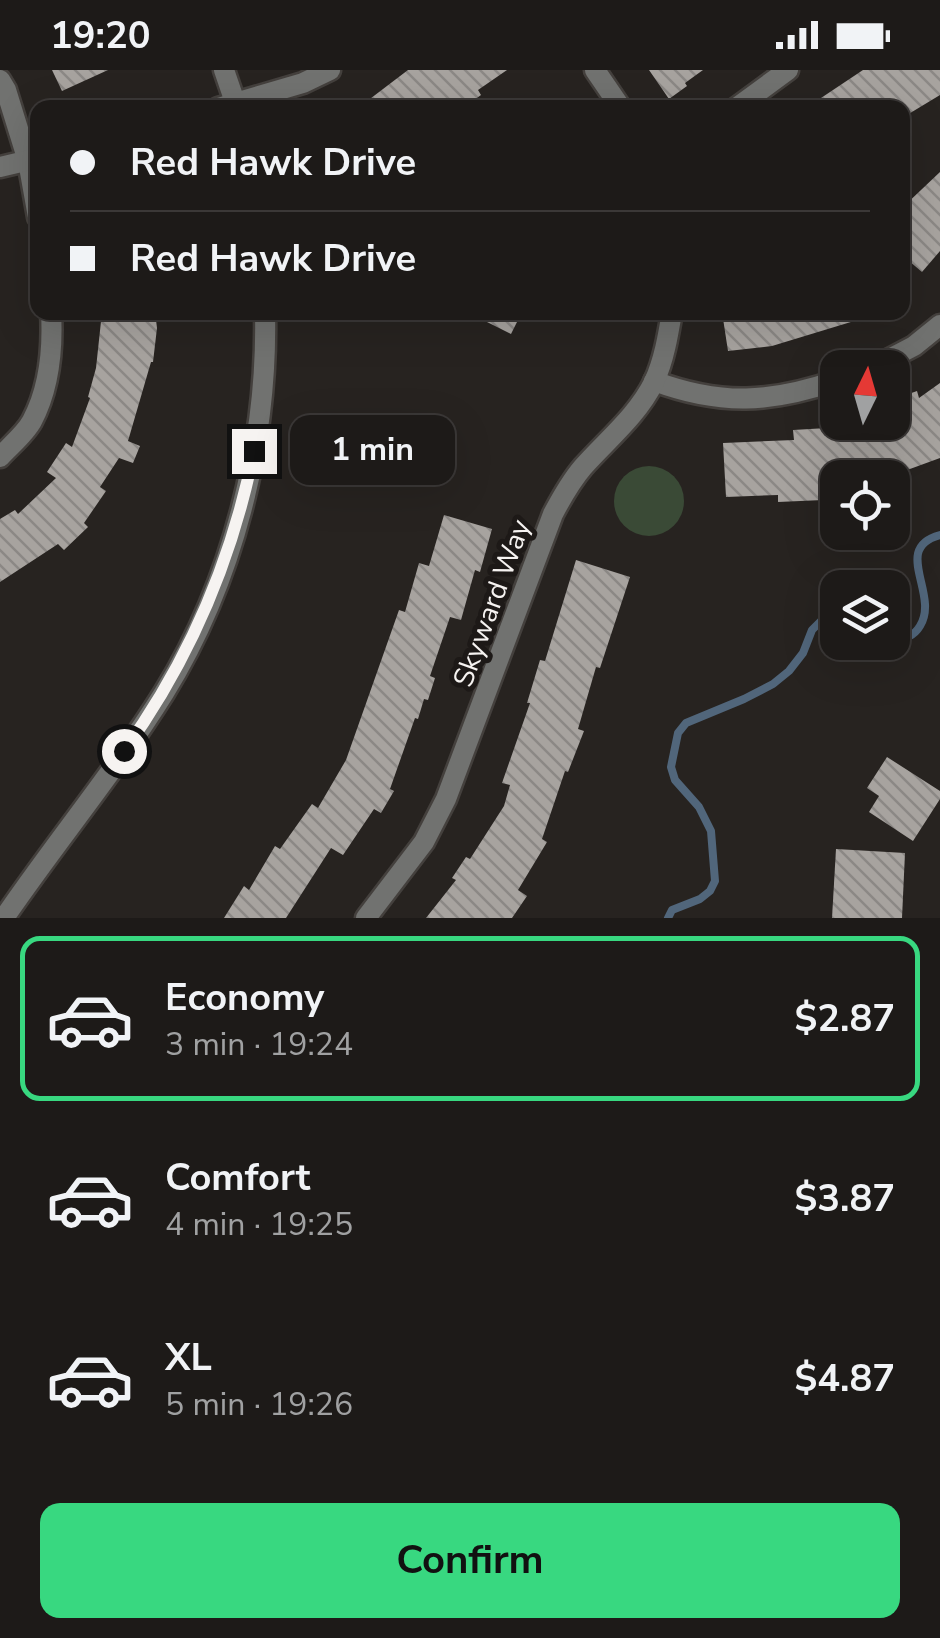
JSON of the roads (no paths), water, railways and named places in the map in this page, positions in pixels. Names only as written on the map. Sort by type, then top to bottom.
[{"type":"street","points":[[224,70],[229,100]]},
{"type":"street","points":[[249,100],[330,70]]},
{"type":"street","points":[[595,70],[616,100]]},
{"type":"street","points":[[747,100],[788,70]]},
{"type":"street","points":[[0,80],[30,152]]},
{"type":"street","points":[[0,167],[30,161]]},
{"type":"street","points":[[0,457],[31,423],[45,386],[51,320]]},
{"type":"street","points":[[4,918],[158,702],[207,607],[224,564],[249,474],[263,388],[265,320]]},
{"type":"street","name":"Skyward Way","points":[[366,918],[424,842],[442,810],[553,514],[572,481],[625,424],[654,381],[670,320]]},
{"type":"street","points":[[907,350],[940,325]]},
{"type":"street","points":[[654,381],[684,392],[746,400],[783,396],[820,385]]},
{"type":"waterway","points":[[910,636],[920,626],[925,613],[917,561],[919,550],[926,541],[940,535]]},
{"type":"waterway","points":[[668,918],[672,910],[700,899],[715,881],[711,831],[699,807],[675,780],[671,767],[678,733],[686,723],[773,684],[803,653],[812,630],[820,622]]}]
